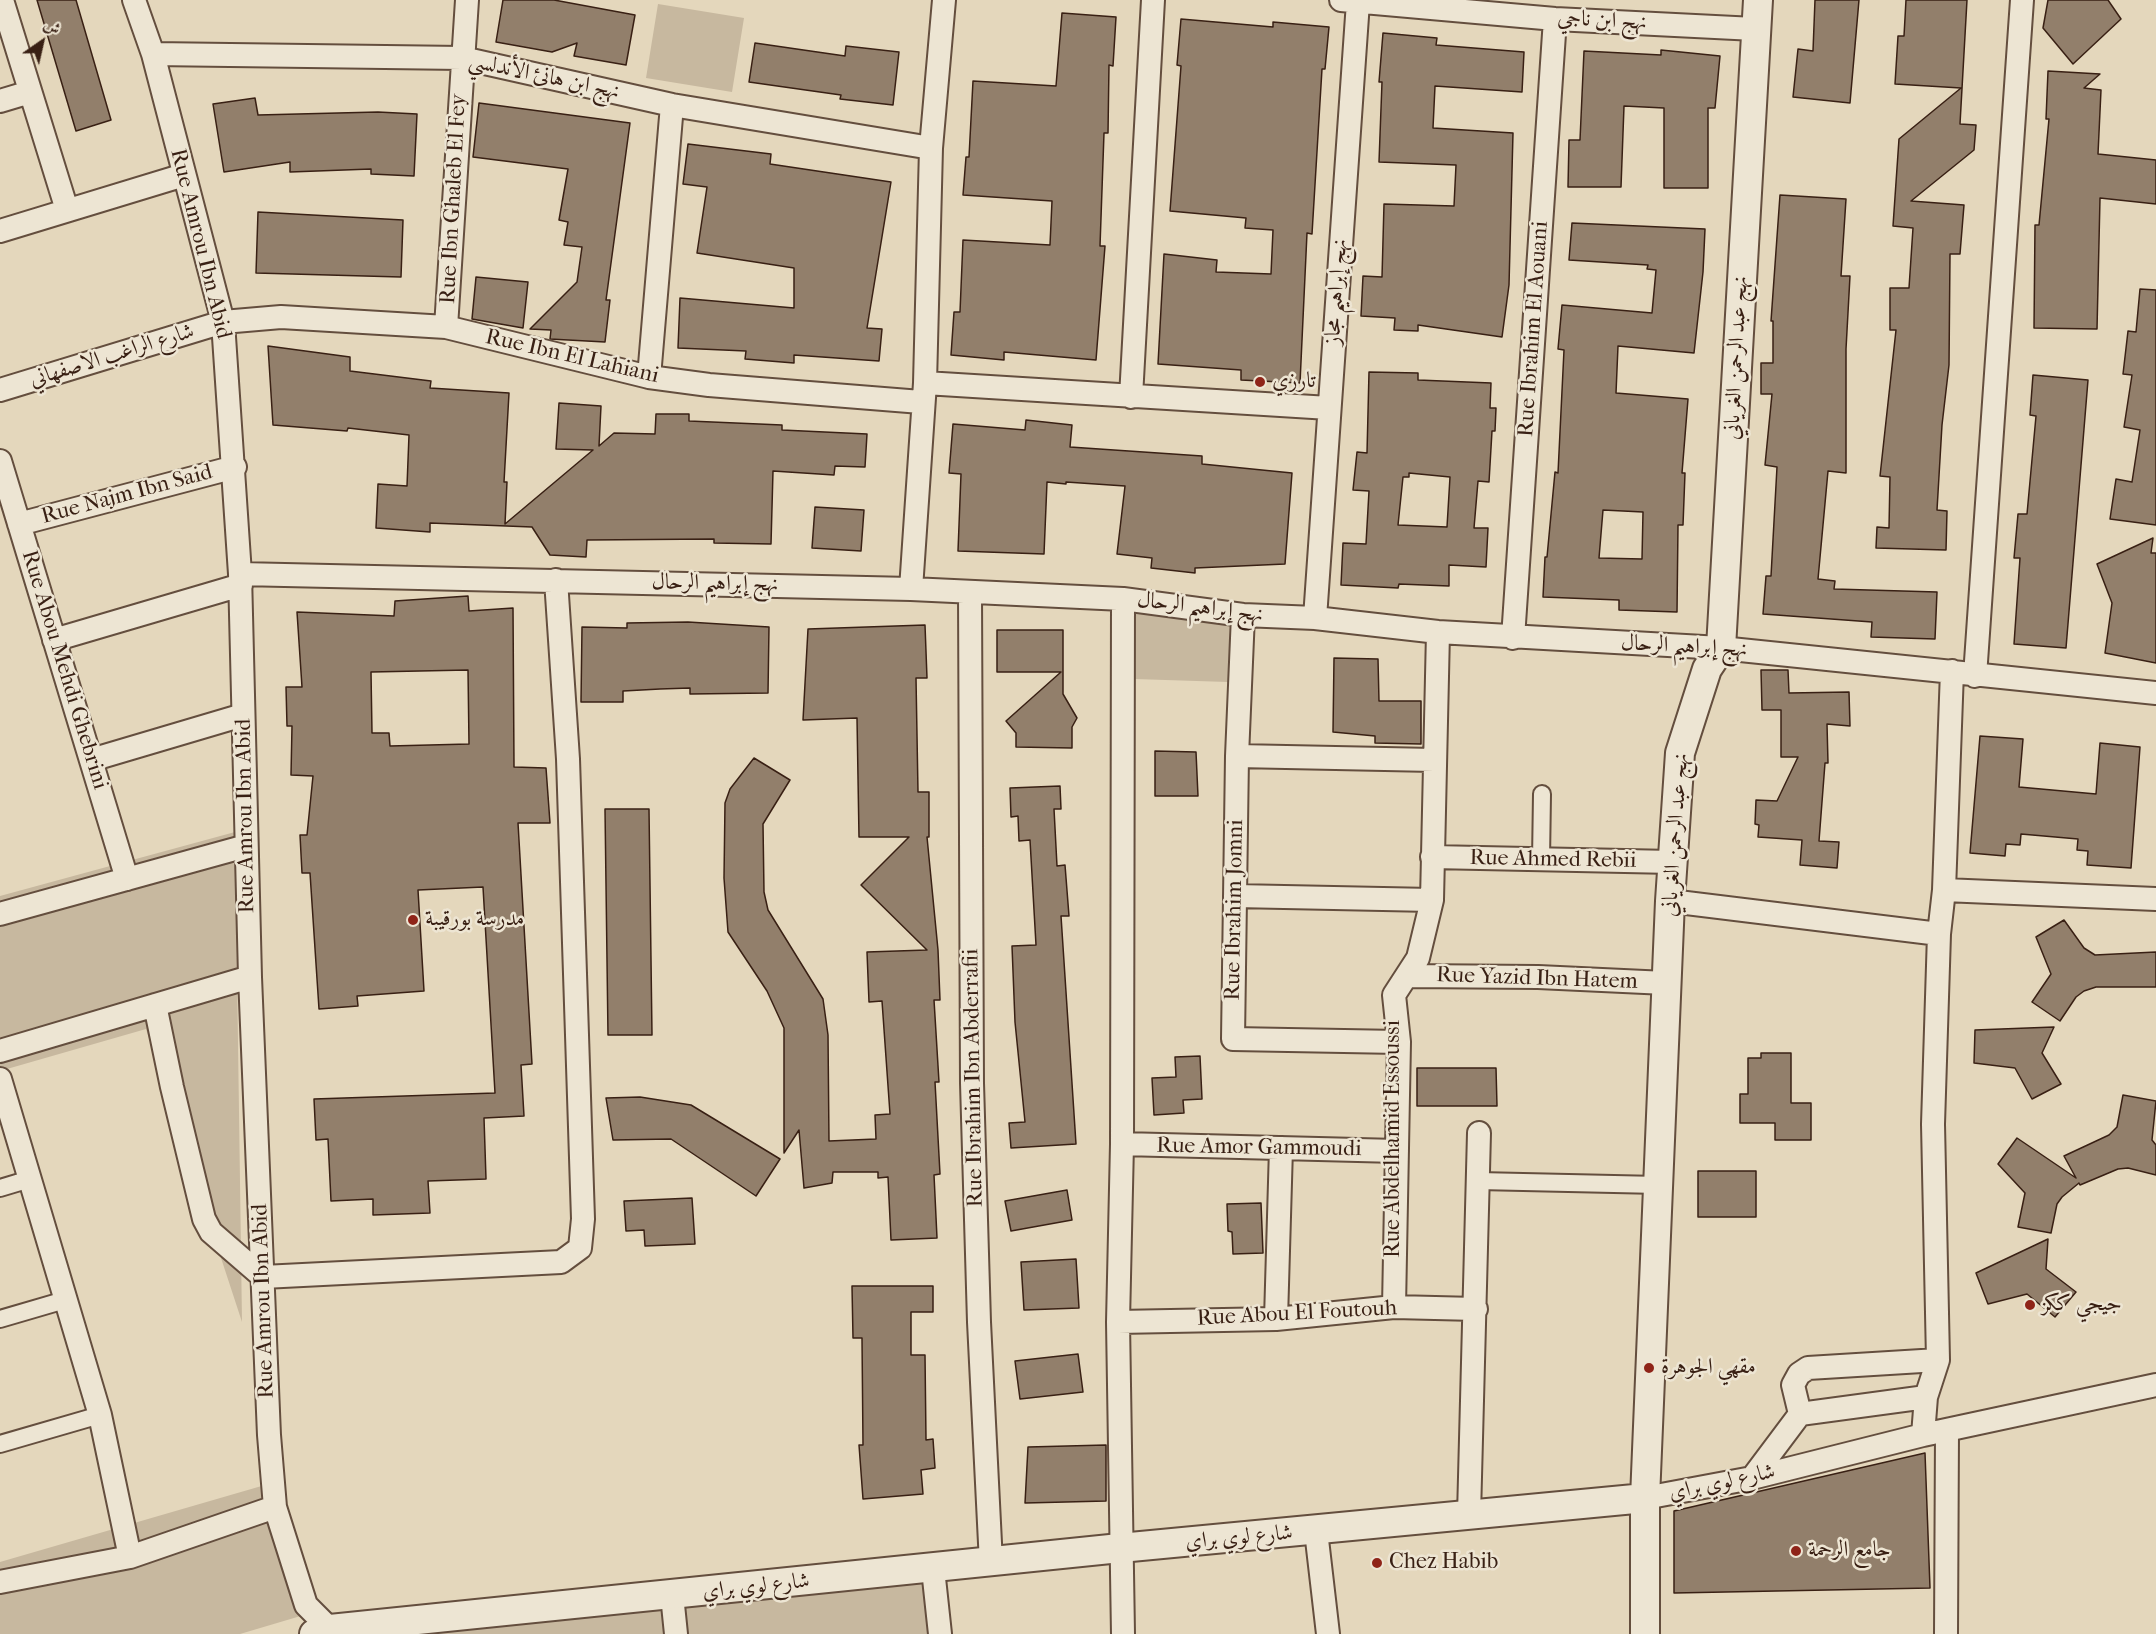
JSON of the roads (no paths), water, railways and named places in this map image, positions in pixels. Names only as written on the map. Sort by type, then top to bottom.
[{"type":"street","points":[[2,0],[67,210]]},
{"type":"street","name":"Rue Amrou Ibn Abid","points":[[134,0],[153,54],[223,322],[235,467],[241,580],[250,977],[269,1435],[275,1507],[306,1605],[325,1632]]},
{"type":"street","name":"Rue Ibn Ghaleb El Fey","points":[[446,327],[467,0]]},
{"type":"street","points":[[911,589],[923,393],[931,148],[944,0]]},
{"type":"street","points":[[1131,397],[1153,0]]},
{"type":"street","name":"نهج عبد الرحمن الغرياني","points":[[1645,1634],[1645,1498],[1666,983],[1680,753],[1707,669],[1721,648],[1758,0]]},
{"type":"street","points":[[1976,675],[2022,0]]},
{"type":"street","name":"نهج ابن ناجي","points":[[1349,1],[1555,20],[1755,29]]},
{"type":"street","name":"نهج إبراهيم مجاز","points":[[1314,618],[1329,408],[1349,1]]},
{"type":"street","name":"Rue Ibrahim El Aouani","points":[[1513,638],[1555,20]]},
{"type":"street","name":"نهج ابن هانئ الأندلسي","points":[[153,54],[462,58],[672,105],[931,148]]},
{"type":"street","points":[[0,101],[30,92]]},
{"type":"street","points":[[649,377],[672,105]]},
{"type":"street","points":[[0,231],[184,175]]},
{"type":"street","name":"Rue Ibn El Lahiani","points":[[223,322],[281,317],[446,327],[649,377],[709,385],[923,393],[1131,397],[1329,408]]},
{"type":"street","name":"شارع الراغب الاصفهاني","points":[[0,390],[223,322]]},
{"type":"street","name":"Rue Abou Mehdi Ghebrini","points":[[0,461],[127,879]]},
{"type":"street","name":"Rue Najm Ibn Said","points":[[19,524],[235,467]]},
{"type":"street","name":"نهج إبراهيم الرحال","points":[[54,640],[241,580],[556,580],[911,589],[1123,599],[1243,615],[1314,618],[1438,633],[1721,648],[2156,693]]},
{"type":"street","points":[[155,1005],[204,1219],[211,1232],[263,1277],[561,1262],[580,1248],[583,1219],[568,759],[556,580]]},
{"type":"street","name":"Rue Ibrahim Ibn Abderrafii","points":[[970,592],[972,1083],[978,1322],[991,1563]]},
{"type":"street","points":[[1123,599],[1122,1144],[1118,1322],[1123,1634]]},
{"type":"street","name":"Rue Ibrahim Jomni","points":[[1243,615],[1237,756],[1233,1039],[1399,1042]]},
{"type":"street","name":"Rue Abdelhamid Essoussi","points":[[1394,1307],[1399,1042],[1394,995],[1418,958],[1432,900],[1438,633]]},
{"type":"street","points":[[1923,1436],[1926,1397],[1938,1360],[1933,1124],[1939,934],[1944,890],[1952,671]]},
{"type":"street","points":[[91,760],[243,715]]},
{"type":"street","points":[[1237,756],[1434,760]]},
{"type":"street","points":[[1540,860],[1542,794]]},
{"type":"street","points":[[1,912],[246,846]]},
{"type":"street","name":"Rue Ahmed Rebii","points":[[1432,857],[1673,862]]},
{"type":"street","points":[[1944,890],[2156,899]]},
{"type":"street","points":[[1235,896],[1432,900]]},
{"type":"street","points":[[1670,901],[1939,934]]},
{"type":"street","name":"Rue Yazid Ibn Hatem","points":[[1408,976],[1538,977],[1666,983]]},
{"type":"street","points":[[0,1051],[250,977]]},
{"type":"street","points":[[0,1079],[100,1415],[130,1557]]},
{"type":"street","points":[[1469,1515],[1479,1133]]},
{"type":"street","name":"Rue Amor Gammoudi","points":[[1122,1144],[1397,1151]]},
{"type":"street","points":[[1276,1319],[1281,1148]]},
{"type":"street","points":[[0,1188],[30,1179]]},
{"type":"street","points":[[1478,1181],[1659,1185]]},
{"type":"street","points":[[0,1319],[65,1300]]},
{"type":"street","name":"Rue Abou El Foutouh","points":[[1118,1322],[1276,1319],[1394,1307],[1476,1309]]},
{"type":"street","points":[[1800,1414],[1793,1385],[1799,1374],[1808,1368],[1938,1360]]},
{"type":"street","name":"شارع لوي براي","points":[[325,1632],[1120,1548],[1645,1498],[1752,1478],[1923,1436],[2156,1385]]},
{"type":"street","points":[[1752,1478],[1800,1414],[1926,1397]]},
{"type":"street","points":[[0,1444],[100,1415]]},
{"type":"street","points":[[1946,1634],[1947,1432]]},
{"type":"street","points":[[0,1582],[130,1557],[275,1507]]},
{"type":"street","points":[[1316,1531],[1328,1634]]},
{"type":"street","points":[[933,1569],[940,1634]]},
{"type":"street","points":[[672,1595],[676,1634]]},
{"type":"place","name":"تارزي","points":[[1260,382]]},
{"type":"place","name":"مدرسة بورقيبة","points":[[413,920]]},
{"type":"place","name":"جيجي ككز","points":[[2030,1305]]},
{"type":"place","name":"مقهي الجوهرة","points":[[1649,1368]]},
{"type":"place","name":"جامع الرحمة","points":[[1796,1551]]},
{"type":"place","name":"Chez Habib","points":[[1377,1563]]}]
